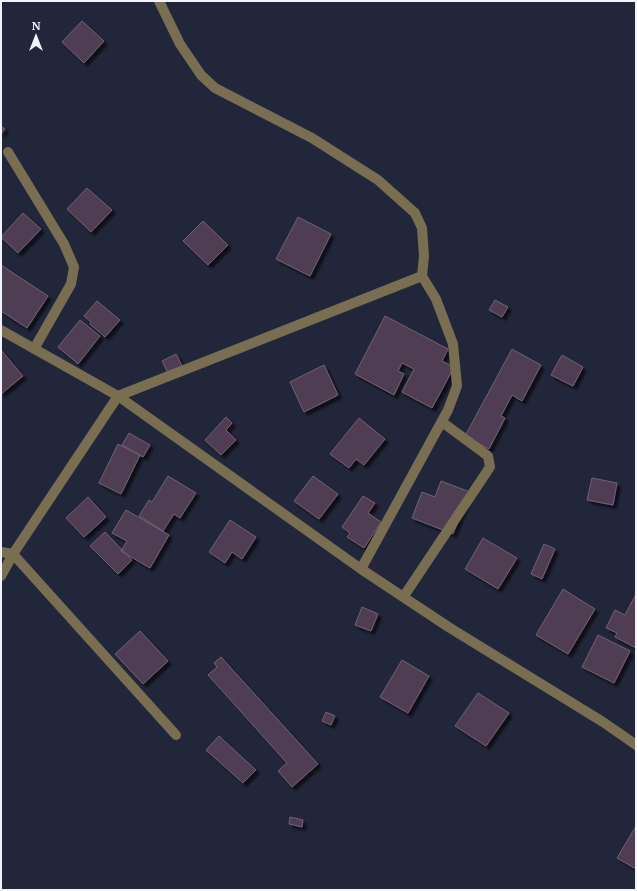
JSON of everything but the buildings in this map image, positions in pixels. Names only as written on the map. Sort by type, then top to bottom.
[{"type":"street","points":[[159,1],[180,44],[201,75],[215,88],[312,138],[378,180],[415,213],[422,228],[424,256],[422,276],[436,298],[453,344],[457,386],[442,422],[391,511],[361,569]]},
{"type":"street","points":[[8,152],[64,244],[74,267],[71,284],[34,349]]},
{"type":"street","points":[[1,576],[13,554],[118,396],[422,276]]},
{"type":"street","points":[[1,330],[118,396],[361,569],[404,596],[450,628],[603,722],[636,745]]},
{"type":"street","points":[[404,596],[490,467],[488,456],[442,422]]},
{"type":"street","points":[[1,552],[13,554],[176,735]]}]
